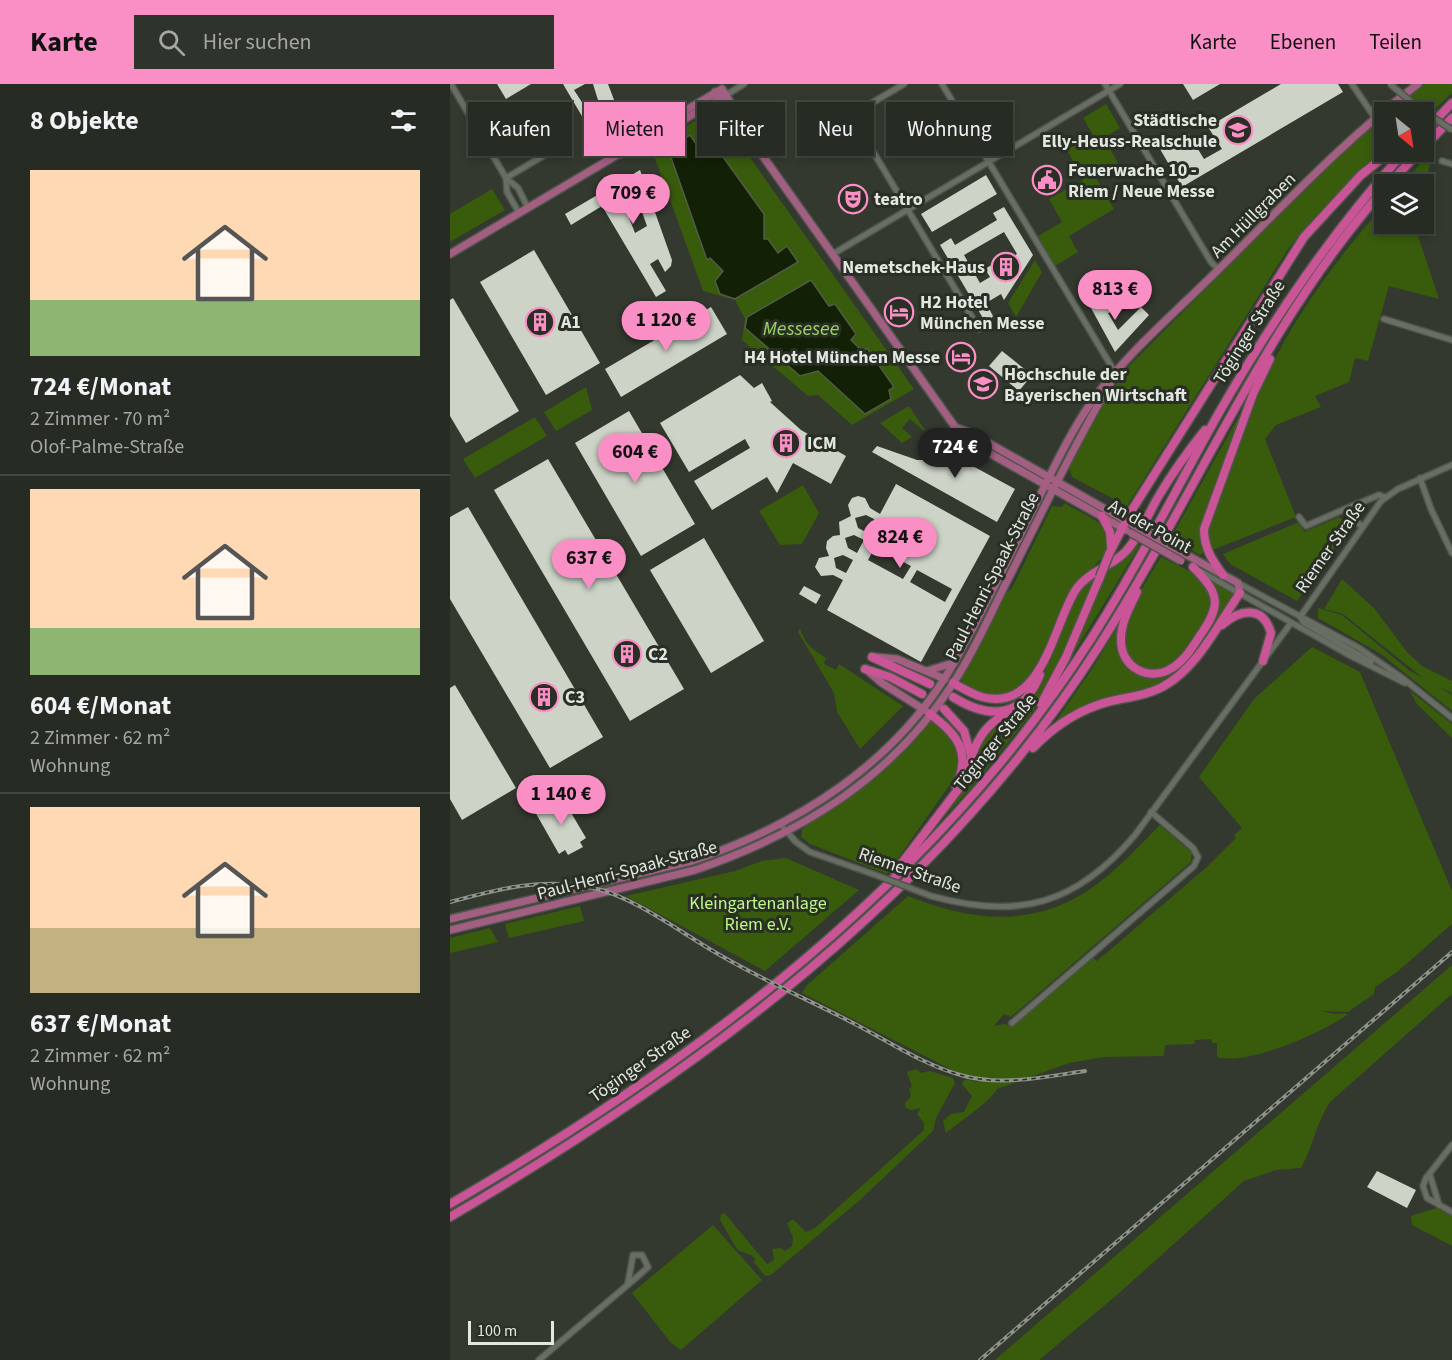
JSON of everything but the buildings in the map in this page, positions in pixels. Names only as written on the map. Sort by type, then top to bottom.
[{"type":"highway","points":[[1434,118],[1452,104]]},
{"type":"highway","points":[[1434,122],[1452,104]]},
{"type":"highway","points":[[1434,137],[1452,118]]},
{"type":"highway","points":[[1035,721],[1066,657],[1124,524],[1304,237],[1361,175],[1377,162]]},
{"type":"highway","name":"Töginger Straße","points":[[450,1204],[561,1137],[705,1039],[808,957],[876,897],[960,812],[1035,721],[1107,612],[1266,334],[1328,242],[1396,162]]},
{"type":"highway","points":[[1398,174],[1410,162]]},
{"type":"highway","name":"Töginger Straße","points":[[450,1217],[569,1145],[647,1094],[781,994],[867,920],[911,878],[985,799],[1071,688],[1141,576],[1239,401],[1298,303],[1336,248],[1374,201]]},
{"type":"highway","points":[[1223,575],[1209,556],[1204,539],[1204,529],[1253,394],[1267,363],[1297,314],[1298,303]]},
{"type":"highway","points":[[876,897],[968,774],[979,739],[989,726],[1032,692],[1075,591],[1093,573],[1124,554],[1174,472],[1220,411]]},
{"type":"highway","points":[[1102,516],[1112,538],[1109,554]]},
{"type":"highway","points":[[1141,576],[1138,591],[1122,628],[1121,645],[1125,657],[1133,667],[1144,673],[1160,674],[1182,661],[1214,614],[1216,600],[1214,592],[1193,567]]},
{"type":"highway","points":[[1014,764],[1061,722],[1083,710],[1149,693],[1171,682],[1192,663],[1240,593]]},
{"type":"highway","points":[[1212,633],[1236,614],[1244,612],[1256,614],[1264,620],[1271,633],[1263,661]]},
{"type":"highway","points":[[872,657],[930,684]]},
{"type":"highway","points":[[953,683],[981,697],[1000,698],[1011,695],[1027,685],[1045,660]]},
{"type":"highway","points":[[865,669],[890,677],[922,694]]},
{"type":"highway","points":[[953,698],[986,712],[1012,709]]},
{"type":"highway","points":[[944,709],[964,731],[972,757]]},
{"type":"highway","points":[[926,711],[948,727],[962,748],[963,762],[952,797]]},
{"type":"main road","name":"Am Hüllgraben","points":[[1395,102],[1418,84]]},
{"type":"main road","name":"An der Point","points":[[722,92],[738,121],[966,440],[1102,516],[1124,524]]},
{"type":"main road","points":[[450,254],[617,155],[632,150],[722,92]]},
{"type":"main road","name":"Am Hüllgraben","points":[[1050,477],[1091,403],[1116,374],[1347,142],[1374,119]]},
{"type":"main road","name":"Am Hüllgraben","points":[[1058,481],[1116,374]]},
{"type":"main road","name":"An der Point","points":[[957,428],[971,433],[1058,481],[1133,530],[1238,583]]},
{"type":"main road","name":"Paul-Henri-Spaak-Straße","points":[[450,930],[695,870],[756,848],[826,810],[891,757],[926,711],[955,662],[1050,477]]},
{"type":"main road","name":"Paul-Henri-Spaak-Straße","points":[[450,918],[692,861],[737,845],[782,825],[820,802],[849,781],[895,740],[953,683],[990,616],[1058,481]]},
{"type":"main road","name":"An der Point","points":[[1183,557],[1193,567]]},
{"type":"main road","points":[[1238,583],[1240,593]]},
{"type":"main road","points":[[981,611],[990,616]]},
{"type":"main road","points":[[872,657],[897,658],[953,683]]},
{"type":"main road","points":[[927,671],[955,662]]},
{"type":"main road","points":[[865,669],[882,683],[926,711]]},
{"type":"street","points":[[451,84],[506,178],[518,188],[528,208]]},
{"type":"street","points":[[722,92],[744,84]]},
{"type":"street","points":[[904,84],[853,114],[907,210],[979,329]]},
{"type":"street","points":[[942,84],[1116,374]]},
{"type":"street","points":[[1105,84],[1211,262],[1219,270]]},
{"type":"street","points":[[833,254],[1120,84]]},
{"type":"street","points":[[1352,84],[1374,117]]},
{"type":"street","points":[[1390,84],[1415,105],[1452,130]]},
{"type":"street","points":[[506,178],[543,156]]},
{"type":"street","points":[[1442,161],[1452,164]]},
{"type":"street","points":[[506,178],[507,192],[519,213]]},
{"type":"street","points":[[1384,319],[1452,340]]},
{"type":"street","name":"Riemer Straße","points":[[1300,617],[1362,526],[1385,497],[1420,478],[1452,465]]},
{"type":"street","points":[[1420,478],[1431,509],[1452,553]]},
{"type":"street","points":[[1299,517],[1306,526],[1379,495],[1385,497]]},
{"type":"street","points":[[1345,509],[1362,526]]},
{"type":"street","name":"An der Point","points":[[1193,567],[1409,684]]},
{"type":"street","name":"An der Point","points":[[1238,583],[1359,648],[1452,718]]},
{"type":"street","points":[[1281,607],[1290,620],[1300,617]]},
{"type":"street","name":"An der Point","points":[[1300,617],[1303,622],[1344,644],[1386,673]]},
{"type":"street","name":"Riemer Straße","points":[[782,825],[796,842],[810,852],[931,896],[989,908],[1023,905],[1055,897],[1080,885],[1107,866],[1122,851],[1263,661],[1290,620]]},
{"type":"street","points":[[1012,1023],[1194,866],[1198,856],[1193,849],[1151,812]]},
{"type":"street","points":[[1452,1145],[1424,1182],[1423,1189],[1427,1198],[1452,1212]]},
{"type":"street","points":[[539,1360],[648,1266],[642,1255],[633,1255],[628,1283]]},
{"type":"green space","points":[[1424,84],[1452,84],[1452,93],[1434,110],[1434,102],[1400,102]]},
{"type":"green space","points":[[1106,104],[1120,128],[1104,138],[1118,163],[1095,176],[1114,209],[1069,236],[1078,252],[1055,266],[1038,236],[1062,222],[1049,199],[1083,180],[1067,150],[1093,135],[1083,118]]},
{"type":"green space","points":[[697,120],[697,156],[749,156],[914,389],[852,425],[818,395],[808,396],[742,340],[745,319],[735,300],[703,291],[654,156],[685,156],[685,127]]},
{"type":"green space","points":[[1374,123],[1374,160],[1334,197],[1288,249],[1127,506],[1072,477],[1069,468],[1104,403],[1129,366],[1349,145]]},
{"type":"green space","points":[[1422,162],[1430,162],[1427,174],[1411,174]]},
{"type":"green space","points":[[492,189],[505,210],[450,242],[450,214]]},
{"type":"green space","points":[[1374,217],[1374,234],[1417,234],[1439,299],[1389,286],[1368,361],[1355,358],[1349,382],[1315,396],[1321,407],[1276,425],[1265,439],[1296,517],[1210,551],[1209,527],[1261,388],[1281,347],[1307,304]]},
{"type":"green space","points":[[1035,260],[1042,272],[1016,317],[1008,303]]},
{"type":"green space","points":[[586,387],[592,410],[556,431],[544,412]]},
{"type":"green space","points":[[1245,405],[1200,534],[1205,552],[1200,555],[1171,538]]},
{"type":"green space","points":[[909,406],[925,430],[910,419],[902,428],[912,437],[902,443],[880,423]]},
{"type":"green space","points":[[535,417],[547,436],[475,478],[463,459]]},
{"type":"green space","points":[[803,485],[819,513],[802,544],[780,545],[759,511]]},
{"type":"green space","points":[[1065,503],[1101,525],[1108,536],[1105,552],[1068,594],[1042,654],[1024,682],[1012,691],[998,695],[985,693],[963,684],[961,677],[1006,593],[1012,588],[1052,506],[1062,507]]},
{"type":"green space","points":[[1339,517],[1351,525],[1297,601],[1230,564],[1223,554],[1299,522],[1304,532]]},
{"type":"green space","points":[[1137,543],[1140,545],[1064,669],[1110,566],[1120,562]]},
{"type":"green space","points":[[1161,557],[1197,576],[1208,589],[1213,603],[1211,613],[1183,655],[1165,670],[1153,671],[1145,670],[1135,664],[1127,653],[1125,640],[1132,610]]},
{"type":"green space","points":[[1095,577],[1070,641],[1045,693],[1031,714],[971,788],[923,840],[970,777],[989,731],[1002,718],[1029,699],[1035,691],[1070,608],[1077,595]]},
{"type":"green space","points":[[1209,579],[1233,593],[1232,598],[1189,656],[1213,620],[1219,604]]},
{"type":"green space","points":[[1342,579],[1374,608],[1407,652],[1422,666],[1452,681],[1452,693],[1439,687],[1452,695],[1452,711],[1381,654],[1318,618],[1318,608],[1342,615],[1410,671],[1422,677],[1343,614],[1324,609]]},
{"type":"green space","points":[[1118,626],[1119,651],[1124,661],[1138,676],[1149,679],[1160,678],[1179,668],[1160,685],[1054,724]]},
{"type":"green space","points":[[800,628],[810,646],[826,658],[824,664],[836,670],[839,664],[903,706],[860,749],[837,712],[834,693],[798,632]]},
{"type":"green space","points":[[1312,647],[1360,672],[1452,891],[1452,924],[1397,972],[1375,987],[1374,994],[1348,1012],[1320,1011],[1347,1015],[1303,1039],[1247,1057],[1230,1059],[1217,1057],[1217,1043],[1212,1043],[1211,1039],[1195,1040],[1194,1044],[1165,1045],[1164,1056],[1104,1057],[1069,1063],[997,1089],[981,1106],[946,1133],[943,1121],[951,1114],[964,1112],[972,1096],[962,1084],[963,1081],[967,1079],[977,1082],[979,1080],[976,1077],[956,1072],[802,993],[806,986],[908,896],[932,905],[980,916],[1027,915],[1050,909],[1096,885],[1160,825],[1192,853],[1191,862],[1011,1017],[1004,1014],[994,1026],[1005,1024],[1013,1026],[1017,1020],[1065,983],[1089,960],[1093,958],[1097,961],[1208,866],[1236,838],[1234,835],[1242,828],[1199,777],[1254,699]]},
{"type":"green space","points":[[1410,691],[1452,724],[1452,738],[1416,703]]},
{"type":"green space","points":[[928,721],[944,727],[949,733],[958,756],[958,773],[887,874],[810,844],[801,837],[802,830],[808,824],[857,790]]},
{"type":"green space","name":"Kleingartenanlage Riem e.V.","points":[[786,858],[859,890],[765,971],[626,896],[735,871],[762,861]]},
{"type":"green space","points":[[580,906],[584,921],[509,938],[505,924]]},
{"type":"green space","points":[[490,928],[498,942],[450,953],[450,938]]},
{"type":"green space","points":[[1452,965],[1452,994],[1330,1102],[1321,1118],[1301,1168],[1276,1170],[1244,1181],[1118,1294],[1039,1360],[995,1360]]},
{"type":"green space","points":[[917,1069],[921,1073],[930,1071],[953,1078],[955,1083],[936,1118],[933,1131],[861,1199],[771,1275],[765,1276],[754,1262],[753,1257],[738,1250],[720,1220],[721,1214],[724,1213],[727,1216],[767,1264],[774,1260],[772,1249],[781,1248],[785,1251],[792,1246],[793,1238],[787,1223],[793,1219],[806,1232],[815,1228],[924,1130],[924,1123],[917,1114],[921,1108],[911,1110],[906,1108],[905,1103],[911,1096],[909,1088],[912,1087],[907,1072]]},
{"type":"green space","points":[[1436,1208],[1452,1216],[1452,1246],[1412,1225],[1411,1216]]},
{"type":"green space","points":[[713,1225],[762,1280],[681,1350],[671,1343],[632,1293]]},
{"type":"water","name":"Messesee","points":[[690,135],[697,143],[697,156],[722,156],[764,214],[764,239],[768,239],[778,253],[787,246],[798,262],[735,299],[720,294],[715,281],[723,271],[710,258],[707,260],[670,156],[685,156],[685,138]]},
{"type":"water","name":"Messesee","points":[[811,280],[829,306],[835,304],[856,334],[851,340],[863,352],[867,348],[894,387],[889,390],[891,399],[865,414],[818,371],[800,376],[745,328],[747,317]]},
{"type":"railway","points":[[450,902],[503,889],[538,884],[593,888],[623,898],[747,970],[921,1060],[949,1072],[979,1079],[1009,1080],[1085,1071]]},
{"type":"railway","points":[[980,1360],[1452,952]]},
{"type":"place","name":"Städtische Elly-Heuss-Realschule","points":[[1238,130]]},
{"type":"place","name":"Feuerwache 10 - Riem / Neue Messe","points":[[1047,180]]},
{"type":"place","name":"teatro","points":[[853,199]]},
{"type":"place","name":"Nemetschek-Haus","points":[[1006,267]]},
{"type":"place","name":"H2 Hotel München Messe","points":[[899,312]]},
{"type":"place","name":"A1","points":[[540,322]]},
{"type":"place","name":"H4 Hotel München Messe","points":[[961,357]]},
{"type":"place","name":"Hochschule der Bayerischen Wirtschaft","points":[[983,384]]},
{"type":"place","name":"ICM","points":[[786,443]]},
{"type":"place","name":"C2","points":[[627,654]]},
{"type":"place","name":"C3","points":[[544,697]]}]
